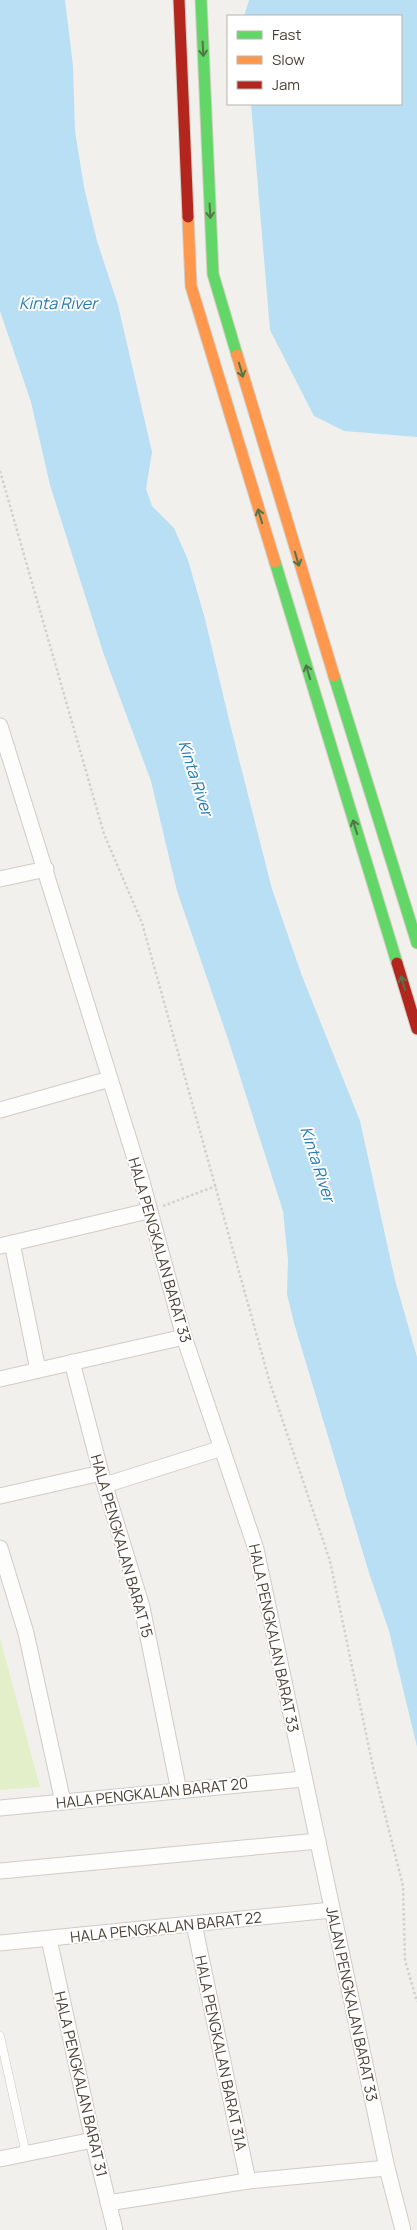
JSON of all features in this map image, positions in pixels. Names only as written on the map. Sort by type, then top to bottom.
[{"type":"street","points":[[179,0],[191,286],[417,1029]]},
{"type":"street","points":[[201,0],[213,274],[288,533],[417,943]]},
{"type":"street","name":"HALA PENGKALAN BARAT 33","points":[[0,726],[141,1178],[148,1211],[184,1337],[256,1549],[304,1778]]},
{"type":"street","points":[[0,880],[46,869]]},
{"type":"street","points":[[0,1110],[110,1079]]},
{"type":"street","points":[[38,1370],[6,1244],[148,1211]]},
{"type":"street","points":[[0,1379],[184,1337]]},
{"type":"street","name":"HALA PENGKALAN BARAT 15","points":[[72,1362],[103,1479],[142,1607],[179,1791]]},
{"type":"street","points":[[0,1496],[103,1479],[222,1448]]},
{"type":"street","points":[[0,1548],[26,1633],[63,1802]]},
{"type":"street","name":"HALA PENGKALAN BARAT 20","points":[[0,1808],[304,1778]]},
{"type":"street","name":"JALAN PENGKALAN BARAT 33","points":[[304,1778],[387,2168],[403,2230]]},
{"type":"street","points":[[0,1871],[318,1841]]},
{"type":"street","name":"HALA PENGKALAN BARAT 22","points":[[0,1943],[332,1910]]},
{"type":"street","name":"HALA PENGKALAN BARAT 31A","points":[[194,1924],[248,2181]]},
{"type":"street","name":"HALA PENGKALAN BARAT 31","points":[[48,1938],[115,2230]]},
{"type":"street","points":[[0,2159],[93,2140]]},
{"type":"street","points":[[108,2203],[248,2181],[387,2168]]},
{"type":"lane","points":[[0,2036],[26,2154]]},
{"type":"path","points":[[0,472],[104,834],[142,923],[270,1383],[330,1561],[373,1767],[403,1886],[405,1960],[417,2002]]},
{"type":"path","points":[[148,1211],[216,1186]]},
{"type":"green space","points":[[0,1638],[40,1787],[0,1790]]},
{"type":"water","name":"Kinta River","points":[[0,0],[65,0],[73,66],[75,131],[84,187],[97,241],[118,305],[152,452],[146,489],[152,506],[174,528],[188,560],[205,619],[272,889],[302,976],[360,1121],[395,1280],[417,1357],[417,1747],[389,1631],[369,1573],[294,1323],[287,1294],[288,1260],[283,1211],[229,1042],[177,891],[151,781],[104,655],[50,485],[31,402],[0,311]]},
{"type":"water","points":[[249,0],[417,0],[417,437],[344,431],[314,416],[270,330],[251,105],[402,105],[402,15],[244,15]]},
{"type":"traffic: fast","points":[[201,0],[213,274],[237,355]]},
{"type":"traffic: fast","points":[[275,562],[397,963]]},
{"type":"traffic: fast","points":[[334,676],[417,943]]},
{"type":"traffic: slow","points":[[188,217],[191,286],[275,562]]},
{"type":"traffic: slow","points":[[237,355],[334,676]]},
{"type":"traffic: jam","points":[[179,0],[188,217]]},
{"type":"traffic: jam","points":[[397,963],[417,1029]]}]
